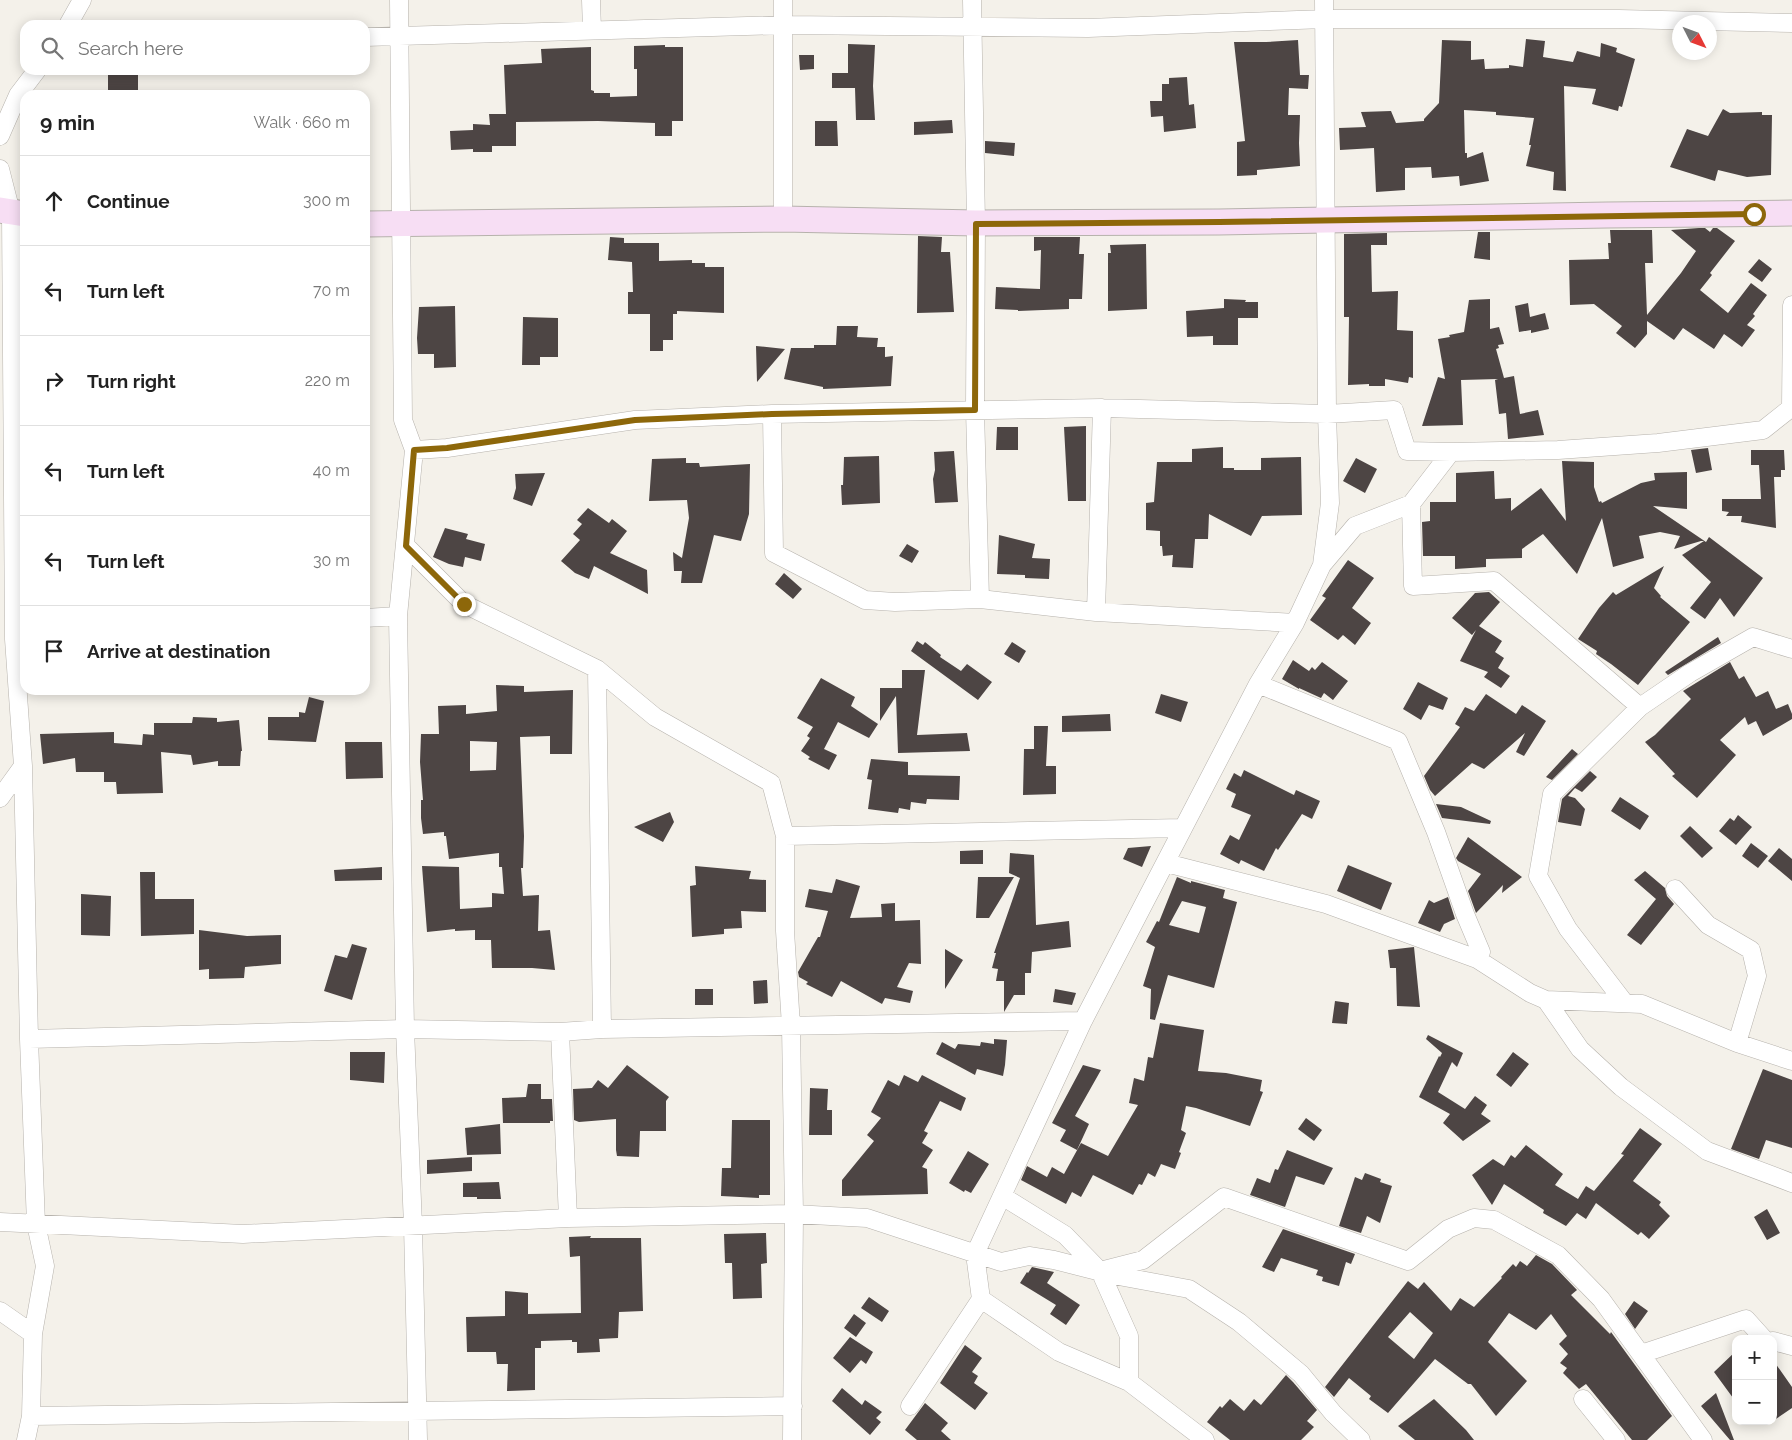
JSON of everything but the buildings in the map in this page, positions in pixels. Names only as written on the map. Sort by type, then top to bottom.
[{"type":"street","points":[[71,20],[82,0]]},
{"type":"street","points":[[399,0],[403,420],[414,450],[398,616],[405,1029],[413,1226],[418,1440]]},
{"type":"street","points":[[591,0],[592,30]]},
{"type":"street","points":[[783,0],[783,219]]},
{"type":"street","points":[[972,0],[976,224],[975,410],[980,599]]},
{"type":"street","points":[[1322,565],[1330,504],[1327,414],[1324,0]]},
{"type":"street","points":[[370,37],[784,25],[1088,28],[1324,19],[1619,19],[1792,23]]},
{"type":"street","points":[[22,90],[33,75]]},
{"type":"street","points":[[0,136],[20,92]]},
{"type":"street","points":[[0,107],[18,95]]},
{"type":"street","points":[[0,169],[12,212],[20,638]]},
{"type":"street","points":[[370,224],[783,219],[976,224],[1792,213]]},
{"type":"street","points":[[414,450],[447,448],[635,420],[772,414],[1102,408],[1327,414],[1394,410],[1407,451],[1558,450],[1658,443],[1763,430],[1792,407],[1792,305]]},
{"type":"street","points":[[1096,612],[1102,408]]},
{"type":"street","points":[[772,414],[774,553],[864,600],[895,602],[980,599],[1096,612],[1295,623]]},
{"type":"street","points":[[910,1406],[981,1299],[975,1254],[1083,1021],[1258,684],[1295,623],[1322,565],[1355,526],[1411,504],[1451,452]]},
{"type":"street","points":[[1411,504],[1413,586],[1494,582],[1640,707]]},
{"type":"street","points":[[406,546],[464,604],[597,669],[655,717],[771,783],[785,836],[785,930],[791,1026],[794,1214],[792,1440]]},
{"type":"street","points":[[370,618],[398,616]]},
{"type":"street","points":[[1624,1002],[1568,929],[1538,876],[1552,794],[1640,707],[1690,673],[1753,637],[1792,649]]},
{"type":"street","points":[[597,669],[602,1029]]},
{"type":"street","points":[[1258,684],[1398,742],[1436,832],[1465,914],[1481,952],[1477,959]]},
{"type":"street","points":[[21,695],[29,1038],[36,1224],[45,1266],[33,1334],[31,1416],[26,1440]]},
{"type":"street","points":[[0,798],[23,766]]},
{"type":"street","points":[[785,836],[1183,828]]},
{"type":"street","points":[[1166,863],[1326,904],[1477,959],[1530,993],[1546,1000],[1642,1004],[1737,1044],[1792,1061]]},
{"type":"street","points":[[1675,889],[1708,925],[1751,950],[1757,976],[1737,1044]]},
{"type":"street","points":[[1546,1000],[1580,1049],[1621,1087],[1708,1151],[1792,1183]]},
{"type":"street","points":[[29,1038],[405,1029],[560,1032],[602,1029],[1083,1021]]},
{"type":"street","points":[[560,1032],[568,1218]]},
{"type":"street","points":[[1002,1196],[1065,1235],[1100,1271],[1129,1336],[1129,1382]]},
{"type":"street","points":[[1100,1271],[1143,1260],[1224,1197],[1408,1261],[1448,1229],[1474,1218],[1494,1220],[1558,1255],[1601,1299],[1703,1440]]},
{"type":"street","points":[[0,1222],[243,1234],[568,1218],[794,1214],[867,1218],[1001,1262],[1029,1256],[1189,1289],[1239,1322],[1301,1374],[1333,1413],[1361,1440]]},
{"type":"street","points":[[981,1299],[1059,1352],[1129,1382],[1205,1440]]},
{"type":"street","points":[[0,1311],[33,1334]]},
{"type":"street","points":[[1641,1354],[1746,1319],[1759,1335]]},
{"type":"street","points":[[1777,1342],[1792,1346]]},
{"type":"street","points":[[1583,1399],[1616,1440]]},
{"type":"street","points":[[31,1416],[793,1406]]},
{"type":"route","points":[[464,604],[406,546],[414,450],[447,448],[635,420],[772,414],[975,410],[976,224],[1754,214]]}]
